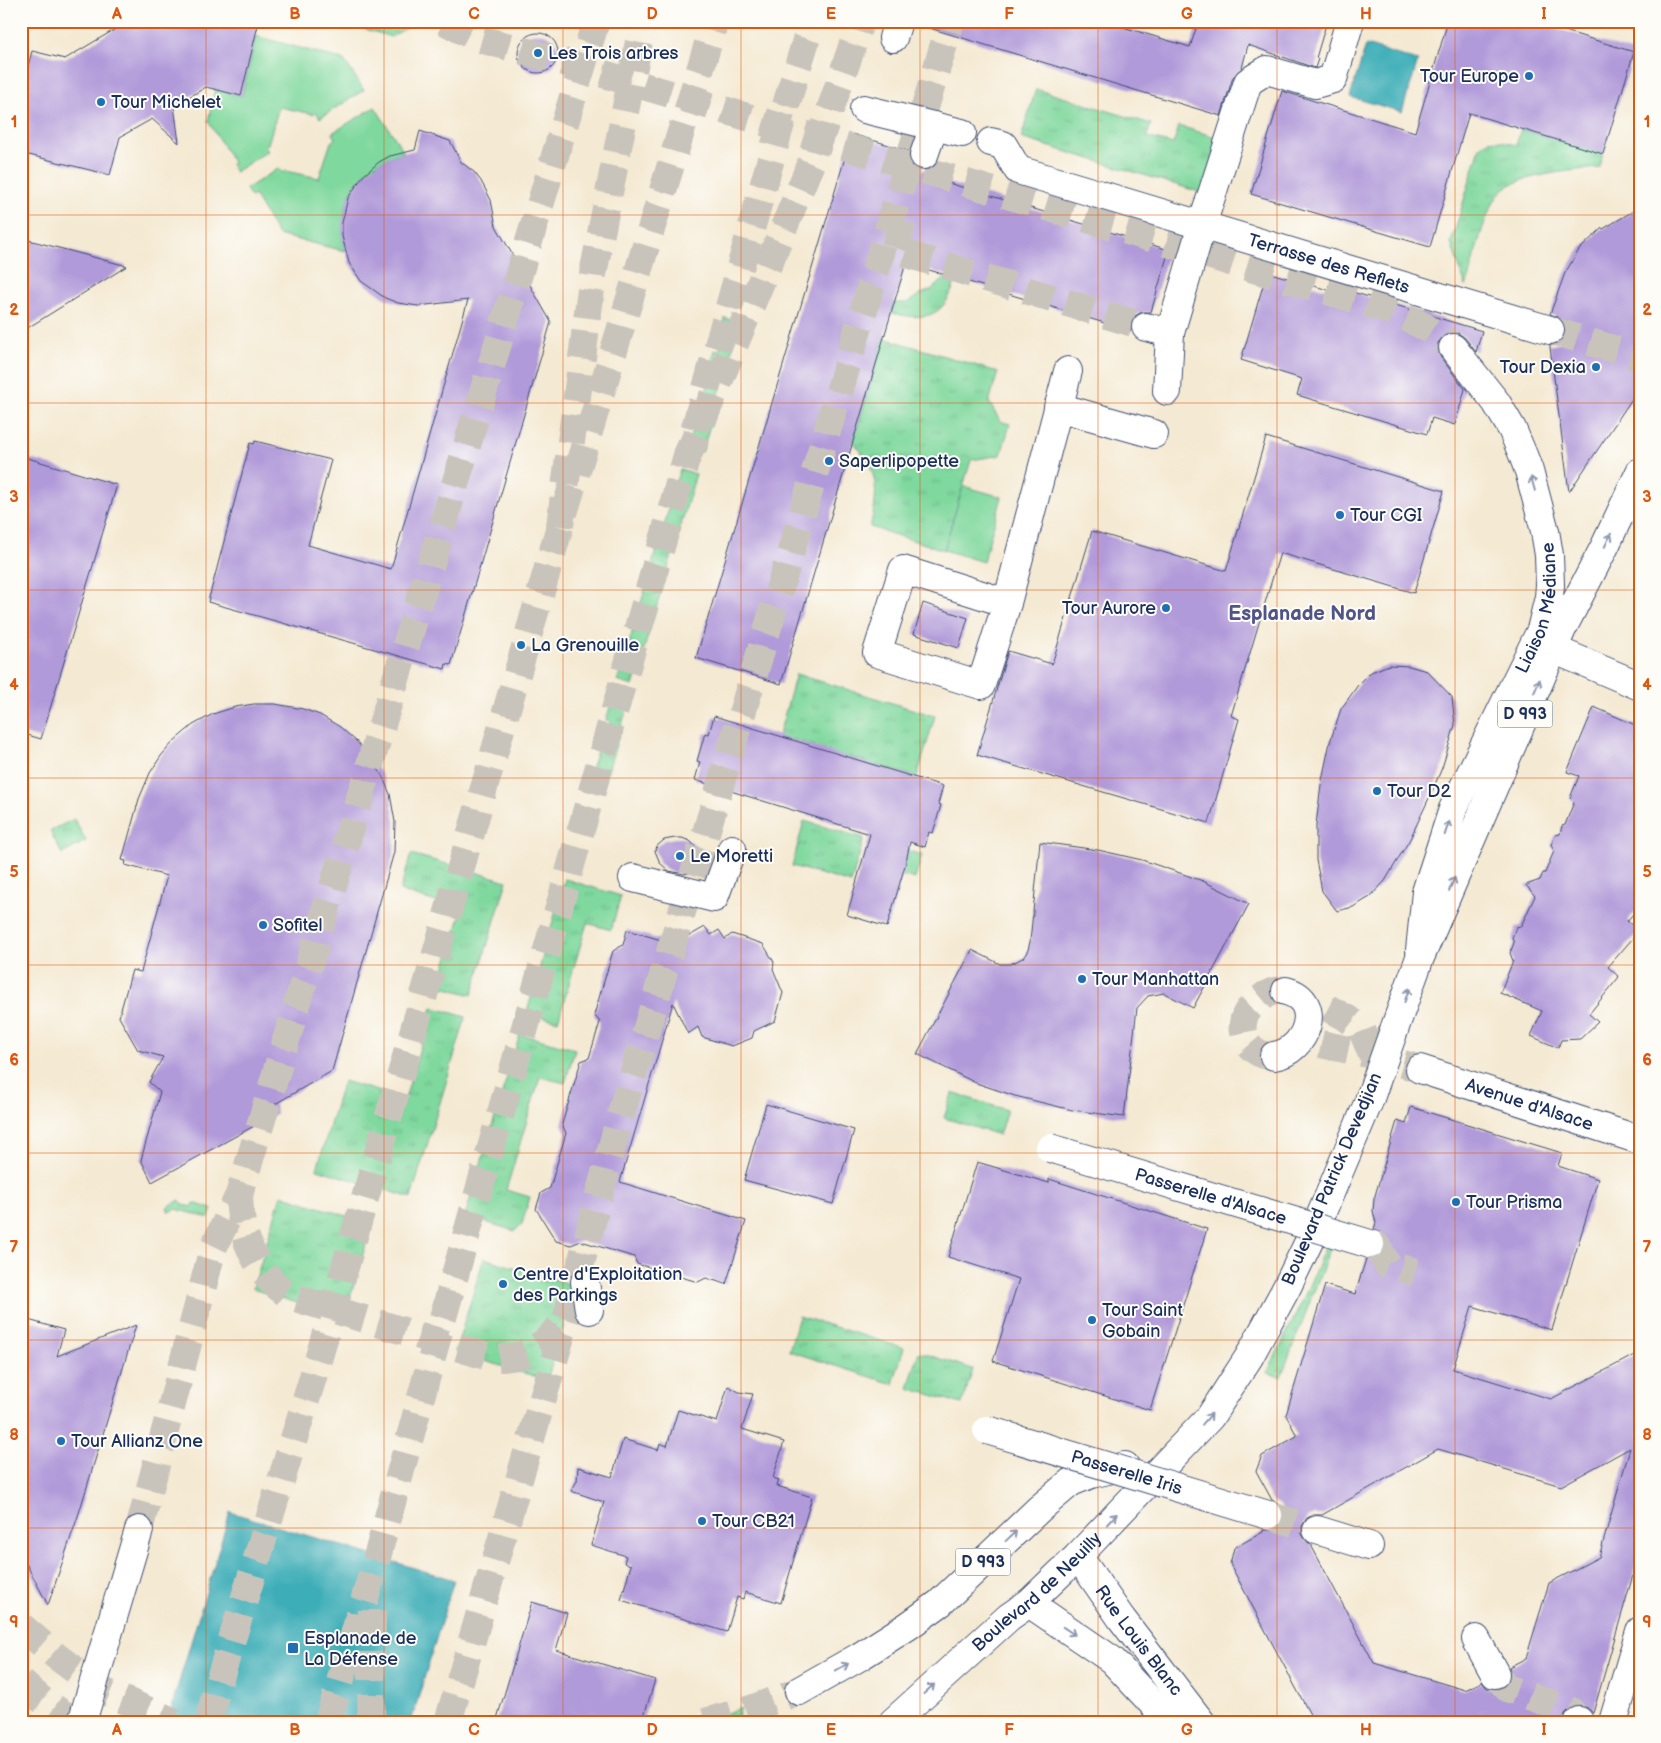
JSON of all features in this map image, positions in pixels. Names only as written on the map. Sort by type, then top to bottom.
[{"type":"street","points":[[1167,391],[1158,330],[1202,226],[1248,82],[1267,70],[1315,84],[1333,78],[1350,21]]},
{"type":"street","points":[[864,109],[962,133]]},
{"type":"street","points":[[924,155],[934,126]]},
{"type":"street","name":"Terrasse des Reflets","points":[[991,142],[1002,145],[1018,170],[1550,330]]},
{"type":"street","name":"Liaison Médiane","points":[[1419,960],[1426,892],[1453,810],[1541,630],[1550,585],[1550,555],[1529,471],[1523,455],[1512,429],[1496,402],[1453,348]]},
{"type":"street","points":[[1006,603],[902,570],[877,653],[981,685],[1006,603],[1068,371]]},
{"type":"street","points":[[1058,407],[1154,434]]},
{"type":"street","name":"Boulevard Patrick Devedjian","points":[[1174,1455],[1210,1416],[1249,1357],[1287,1287],[1314,1231],[1369,1100],[1419,960],[1553,649],[1640,472]]},
{"type":"street","points":[[1553,649],[1640,686]]},
{"type":"street","points":[[633,878],[714,898],[732,849]]},
{"type":"street","points":[[1306,1001],[1308,1025],[1303,1036],[1283,1052],[1321,1044]]},
{"type":"street","name":"Avenue d'Alsace","points":[[1420,1070],[1640,1140]]},
{"type":"street","name":"Passerelle d'Alsace","points":[[1050,1148],[1370,1244]]},
{"type":"street","points":[[585,1282],[589,1310]]},
{"type":"street","name":"Passerelle Iris","points":[[987,1430],[1268,1515]]},
{"type":"street","name":"Boulevard de Neuilly","points":[[893,1722],[1009,1617],[1029,1603],[1078,1556],[1174,1455]]},
{"type":"street","name":"D 993","points":[[799,1691],[892,1637],[932,1609],[1039,1509],[1071,1482],[1091,1474],[1174,1455]]},
{"type":"street","points":[[82,1722],[139,1530]]},
{"type":"street","points":[[1317,1530],[1369,1546]]},
{"type":"street","name":"Rue Louis Blanc","points":[[1078,1556],[1122,1618],[1201,1722]]},
{"type":"street","name":"Rue Louis Blanc","points":[[1029,1603],[1112,1660],[1170,1722]]},
{"type":"street","points":[[1613,1722],[1640,1631]]},
{"type":"street","points":[[1476,1638],[1496,1674]]},
{"type":"green space","points":[[339,21],[419,21],[391,37]]},
{"type":"green space","points":[[256,36],[344,60],[364,90],[320,118],[316,112],[313,114],[279,107],[268,144],[265,146],[268,151],[235,172],[231,164],[233,162],[208,121],[215,89],[242,96]]},
{"type":"green space","points":[[1036,89],[1151,124],[1147,137],[1173,144],[1179,126],[1219,138],[1203,193],[1021,138]]},
{"type":"green space","points":[[375,107],[404,152],[387,158],[373,166],[362,176],[353,189],[347,203],[344,218],[345,251],[278,235],[254,195],[251,197],[246,189],[279,168],[283,173],[285,171],[319,178],[331,142],[335,139],[332,133]]},
{"type":"green space","points":[[1521,129],[1603,154],[1599,168],[1536,176],[1513,183],[1505,188],[1498,195],[1486,219],[1466,287],[1451,243],[1480,147],[1484,143],[1493,140],[1516,145]]},
{"type":"green space","points":[[948,276],[956,279],[952,291],[940,308],[933,313],[916,317],[892,313],[894,303],[907,303],[920,294],[931,290]]},
{"type":"green space","points":[[725,318],[740,323],[702,452],[687,447],[700,413],[697,412],[704,390],[706,391],[712,373],[709,371],[715,350],[719,351],[724,334],[721,333]]},
{"type":"green space","points":[[884,338],[998,372],[989,402],[1000,421],[1010,424],[1001,455],[971,460],[944,550],[870,527],[875,503],[875,482],[868,462],[853,442]]},
{"type":"green space","points":[[680,469],[696,474],[633,686],[617,681],[623,663],[626,663],[632,646],[629,644],[634,625],[638,625],[643,607],[640,606],[647,583],[651,584],[655,566],[652,565],[658,544],[662,545],[667,527],[664,526],[670,504],[673,504],[678,487],[675,485]]},
{"type":"green space","points":[[963,486],[1002,497],[983,562],[944,550]]},
{"type":"green space","points":[[796,674],[935,716],[917,777],[876,765],[874,767],[864,764],[865,761],[849,757],[848,760],[828,753],[828,750],[792,739],[791,742],[778,738]]},
{"type":"green space","points":[[612,701],[628,705],[607,774],[591,769],[601,739],[605,739],[610,721],[606,720]]},
{"type":"green space","points":[[74,819],[86,841],[62,854],[50,831]]},
{"type":"green space","points":[[804,821],[864,838],[851,883],[792,866]]},
{"type":"green space","points":[[884,844],[922,855],[915,879],[877,868]]},
{"type":"green space","points":[[411,854],[507,881],[472,995],[439,986],[462,910],[400,891]]},
{"type":"green space","points":[[565,879],[621,896],[611,930],[587,923],[558,1021],[527,1012]]},
{"type":"green space","points":[[432,1007],[466,1017],[411,1198],[317,1169],[343,1081],[405,1099]]},
{"type":"green space","points":[[520,1034],[575,1049],[565,1083],[540,1077],[506,1190],[530,1197],[522,1224],[515,1231],[465,1216]]},
{"type":"green space","points":[[952,1093],[1007,1110],[999,1135],[944,1118]]},
{"type":"green space","points":[[281,1195],[372,1224],[344,1318],[253,1289]]},
{"type":"green space","points":[[180,1200],[181,1203],[192,1207],[194,1203],[212,1209],[209,1218],[175,1209],[169,1212],[167,1207]]},
{"type":"green space","points":[[1332,1231],[1336,1234],[1281,1377],[1267,1373],[1302,1302]]},
{"type":"green space","points":[[484,1258],[576,1286],[547,1380],[455,1352]]},
{"type":"green space","points":[[799,1316],[904,1348],[893,1384],[789,1351]]},
{"type":"green space","points":[[919,1352],[973,1369],[962,1404],[908,1388]]},
{"type":"green space","points":[[741,1708],[739,1715],[719,1722],[702,1722]]},
{"type":"water","points":[[1366,45],[1418,61],[1402,112],[1350,97]]},
{"type":"water","points":[[230,1512],[454,1580],[411,1722],[167,1722]]},
{"type":"building","name":"Tour Michelet","points":[[129,21],[259,21],[241,96],[206,87],[174,106],[179,143],[152,119],[120,137],[110,175],[21,153],[21,80],[25,77],[32,51],[65,59]]},
{"type":"building","points":[[927,21],[1103,21],[1190,47],[1196,29],[1188,27],[1189,21],[1327,21],[1316,58],[1318,59],[1315,68],[1248,45],[1242,68],[1233,77],[1221,116],[926,27]]},
{"type":"building","points":[[1448,21],[1532,21],[1634,52],[1603,154],[1469,113],[1430,247],[1251,194],[1282,91],[1415,132]]},
{"type":"building","name":"Les Trois arbres","points":[[542,33],[549,36],[555,42],[558,53],[557,61],[549,70],[542,73],[534,73],[527,70],[519,61],[518,49],[521,42],[530,34]]},
{"type":"building","points":[[420,131],[450,141],[461,162],[474,172],[481,181],[491,200],[496,226],[551,322],[451,665],[446,664],[445,669],[208,602],[250,443],[254,444],[255,441],[331,460],[308,545],[391,569],[468,300],[418,306],[398,303],[385,298],[361,281],[349,263],[342,236],[342,223],[348,198],[363,176],[379,162],[390,156],[415,150]]},
{"type":"building","points":[[852,134],[909,151],[912,165],[918,170],[927,170],[936,165],[932,178],[1169,250],[1151,312],[1142,312],[1135,316],[1131,323],[1131,331],[906,263],[781,684],[696,658]]},
{"type":"building","name":"Tour Dexia","points":[[1640,207],[1640,387],[1569,492],[1550,347],[1550,345],[1561,341],[1565,335],[1565,327],[1561,319],[1550,314],[1565,273],[1579,250],[1602,228]]},
{"type":"building","points":[[21,238],[127,266],[21,332]]},
{"type":"building","points":[[1267,272],[1328,290],[1329,285],[1482,331],[1476,352],[1465,338],[1458,333],[1444,336],[1438,343],[1438,351],[1441,358],[1465,389],[1455,425],[1432,418],[1427,434],[1297,395],[1302,379],[1241,360]]},
{"type":"building","points":[[1266,437],[1444,491],[1414,593],[1280,553],[1231,716],[1239,719],[1209,823],[977,755],[1008,651],[1052,664],[1092,531],[1226,571]]},
{"type":"building","points":[[21,456],[117,485],[41,739],[21,733]]},
{"type":"building","points":[[923,603],[968,618],[959,648],[914,634]]},
{"type":"building","name":"Tour D2","points":[[1389,665],[1409,666],[1427,671],[1452,697],[1455,725],[1442,768],[1430,796],[1410,839],[1385,881],[1370,897],[1353,907],[1337,911],[1322,891],[1316,860],[1316,825],[1321,785],[1330,742],[1341,709],[1358,685],[1371,672]]},
{"type":"building","name":"Sofitel","points":[[254,704],[275,704],[303,709],[320,715],[340,727],[357,742],[382,775],[390,794],[395,822],[394,852],[332,1071],[275,1104],[276,1114],[152,1182],[141,1160],[160,1092],[149,1082],[163,1057],[138,1050],[119,1017],[132,970],[141,972],[167,876],[125,865],[126,861],[122,860],[139,799],[150,773],[161,756],[174,741],[193,725],[213,714],[235,707]]},
{"type":"building","points":[[1594,707],[1640,727],[1640,906],[1627,921],[1639,931],[1608,967],[1619,977],[1589,1014],[1598,1022],[1580,1039],[1561,1040],[1558,1048],[1531,1036],[1542,1011],[1500,993],[1513,961],[1510,953],[1514,943],[1512,938],[1516,927],[1521,926],[1535,896],[1526,885],[1540,880],[1543,873],[1545,873],[1554,851],[1551,845],[1555,835],[1560,834],[1574,802],[1570,798],[1579,776],[1567,772]]},
{"type":"building","points":[[714,716],[943,786],[938,804],[941,805],[933,833],[929,832],[925,847],[910,842],[887,927],[847,915],[870,834],[695,780],[700,762],[697,761],[705,733],[709,734]]},
{"type":"building","name":"Le Moretti","points":[[675,838],[690,841],[703,854],[703,866],[699,870],[684,874],[669,871],[660,863],[655,851],[657,846],[664,840]]},
{"type":"building","name":"Tour Manhattan","points":[[1040,842],[1098,850],[1142,860],[1203,881],[1249,904],[1193,1008],[1164,993],[1148,996],[1137,1008],[1124,1117],[1072,1110],[1015,1096],[976,1083],[917,1054],[972,950],[1000,964],[1010,964],[1024,957],[1030,942]]},
{"type":"building","points":[[705,927],[711,935],[719,930],[725,939],[732,934],[763,944],[774,962],[773,969],[783,993],[775,1021],[754,1031],[752,1038],[732,1046],[702,1037],[698,1027],[688,1034],[673,1003],[620,1182],[746,1221],[726,1284],[706,1278],[698,1282],[637,1264],[634,1257],[581,1241],[571,1245],[556,1241],[536,1209],[541,1193],[550,1188],[566,1133],[562,1124],[581,1061],[589,1058],[600,1022],[594,1015],[613,951],[623,945],[627,930],[675,944]]},
{"type":"building","points":[[766,1104],[854,1130],[833,1204],[744,1180]]},
{"type":"building","points":[[1411,1107],[1562,1153],[1558,1166],[1598,1179],[1552,1330],[1472,1306],[1453,1369],[1551,1399],[1640,1352],[1640,1551],[1593,1713],[1586,1707],[1579,1705],[1572,1707],[1565,1714],[1563,1722],[1314,1722],[1230,1564],[1234,1548],[1263,1532],[1263,1530],[1271,1530],[1278,1527],[1283,1520],[1283,1512],[1280,1505],[1272,1500],[1256,1471],[1262,1456],[1297,1436],[1286,1415],[1325,1285],[1355,1294],[1366,1259],[1374,1259],[1380,1256],[1385,1249],[1385,1240],[1381,1233],[1374,1229],[1376,1223],[1373,1211],[1374,1199],[1397,1121],[1406,1124]],"holes":[[[1630,1448],[1599,1557],[1549,1583],[1526,1658],[1509,1667],[1511,1675],[1509,1682],[1502,1688],[1494,1690],[1487,1688],[1482,1682],[1465,1690],[1374,1663],[1312,1545],[1306,1541],[1302,1534],[1302,1526],[1307,1518],[1314,1515],[1322,1515],[1438,1449],[1561,1486]]]},
{"type":"building","name":"Tour Saint Gobain","points":[[977,1162],[1049,1183],[1049,1179],[1207,1229],[1150,1410],[993,1361],[1019,1279],[948,1257]]},
{"type":"building","name":"Tour Allianz One","points":[[21,1318],[64,1330],[57,1356],[136,1325],[79,1513],[48,1605],[21,1554]]},
{"type":"building","name":"Tour CB21","points":[[728,1386],[739,1392],[753,1394],[742,1429],[784,1442],[773,1478],[779,1480],[777,1486],[812,1497],[781,1603],[745,1592],[743,1599],[737,1597],[727,1632],[621,1600],[631,1565],[624,1563],[626,1556],[591,1545],[604,1502],[571,1491],[577,1481],[578,1467],[612,1477],[623,1439],[658,1450],[660,1443],[667,1446],[678,1410],[717,1422]]},
{"type":"building","points":[[532,1602],[567,1613],[556,1650],[655,1680],[642,1722],[496,1722]]},
{"type":"tunnel","points":[[444,21],[476,38],[557,60],[1364,302],[1400,315],[1423,326],[1453,348]]},
{"type":"tunnel","points":[[139,1530],[213,1248],[239,1195],[596,21]]},
{"type":"tunnel","points":[[560,526],[593,274],[643,21]]},
{"type":"tunnel","points":[[209,1722],[216,1691],[314,1374],[560,526],[715,21]]},
{"type":"tunnel","points":[[328,1722],[376,1561],[440,1328],[787,102],[812,21]]},
{"type":"tunnel","points":[[686,460],[814,156],[861,21]]},
{"type":"tunnel","points":[[448,1722],[567,1316],[618,1124],[951,21]]},
{"type":"tunnel","points":[[903,221],[894,250],[1146,327]]},
{"type":"tunnel","points":[[1550,330],[1640,357]]},
{"type":"tunnel","points":[[1274,1056],[1259,1053],[1248,1044],[1243,1031],[1243,1024],[1249,1010],[1264,996],[1274,991],[1286,991]]},
{"type":"tunnel","points":[[1328,1008],[1348,1019],[1362,1030],[1372,1055]]},
{"type":"tunnel","points":[[1321,1044],[1372,1055],[1420,1069]]},
{"type":"tunnel","points":[[239,1195],[243,1225],[252,1254],[269,1278],[292,1297],[492,1358],[504,1358],[524,1354],[532,1350],[548,1339],[563,1322]]},
{"type":"tunnel","points":[[1370,1244],[1377,1246],[1387,1264],[1415,1272]]},
{"type":"tunnel","points":[[1268,1515],[1317,1530]]},
{"type":"tunnel","points":[[371,1722],[372,1603]]},
{"type":"tunnel","points":[[21,1626],[56,1656],[103,1691],[175,1722]]},
{"type":"tunnel","points":[[1495,1674],[1507,1688],[1571,1711],[1579,1721]]},
{"type":"tunnel","points":[[21,1682],[42,1700],[76,1722]]},
{"type":"tunnel","points":[[705,1722],[751,1709],[799,1691]]},
{"type":"place","name":"Les Trois arbres","points":[[538,53]]},
{"type":"place","name":"Tour Europe","points":[[1529,76]]},
{"type":"place","name":"Tour Michelet","points":[[101,102]]},
{"type":"place","name":"Tour Dexia","points":[[1596,367]]},
{"type":"place","name":"Saperlipopette","points":[[829,461]]},
{"type":"place","name":"Tour CGI","points":[[1340,515]]},
{"type":"place","name":"Tour Aurore","points":[[1166,608]]},
{"type":"place","name":"La Grenouille","points":[[521,645]]},
{"type":"place","name":"Tour D2","points":[[1377,791]]},
{"type":"place","name":"Le Moretti","points":[[680,856]]},
{"type":"place","name":"Sofitel","points":[[263,925]]},
{"type":"place","name":"Tour Manhattan","points":[[1082,979]]},
{"type":"place","name":"Tour Prisma","points":[[1456,1202]]},
{"type":"place","name":"Centre d'Exploitation des Parkings","points":[[503,1284]]},
{"type":"place","name":"Tour Saint Gobain","points":[[1092,1320]]},
{"type":"place","name":"Tour Allianz One","points":[[61,1441]]},
{"type":"place","name":"Tour CB21","points":[[702,1521]]},
{"type":"place","name":"Esplanade de La Défense","points":[[293,1648]]},
{"type":"district","name":"Esplanade Nord","points":[[1302,614]]}]
